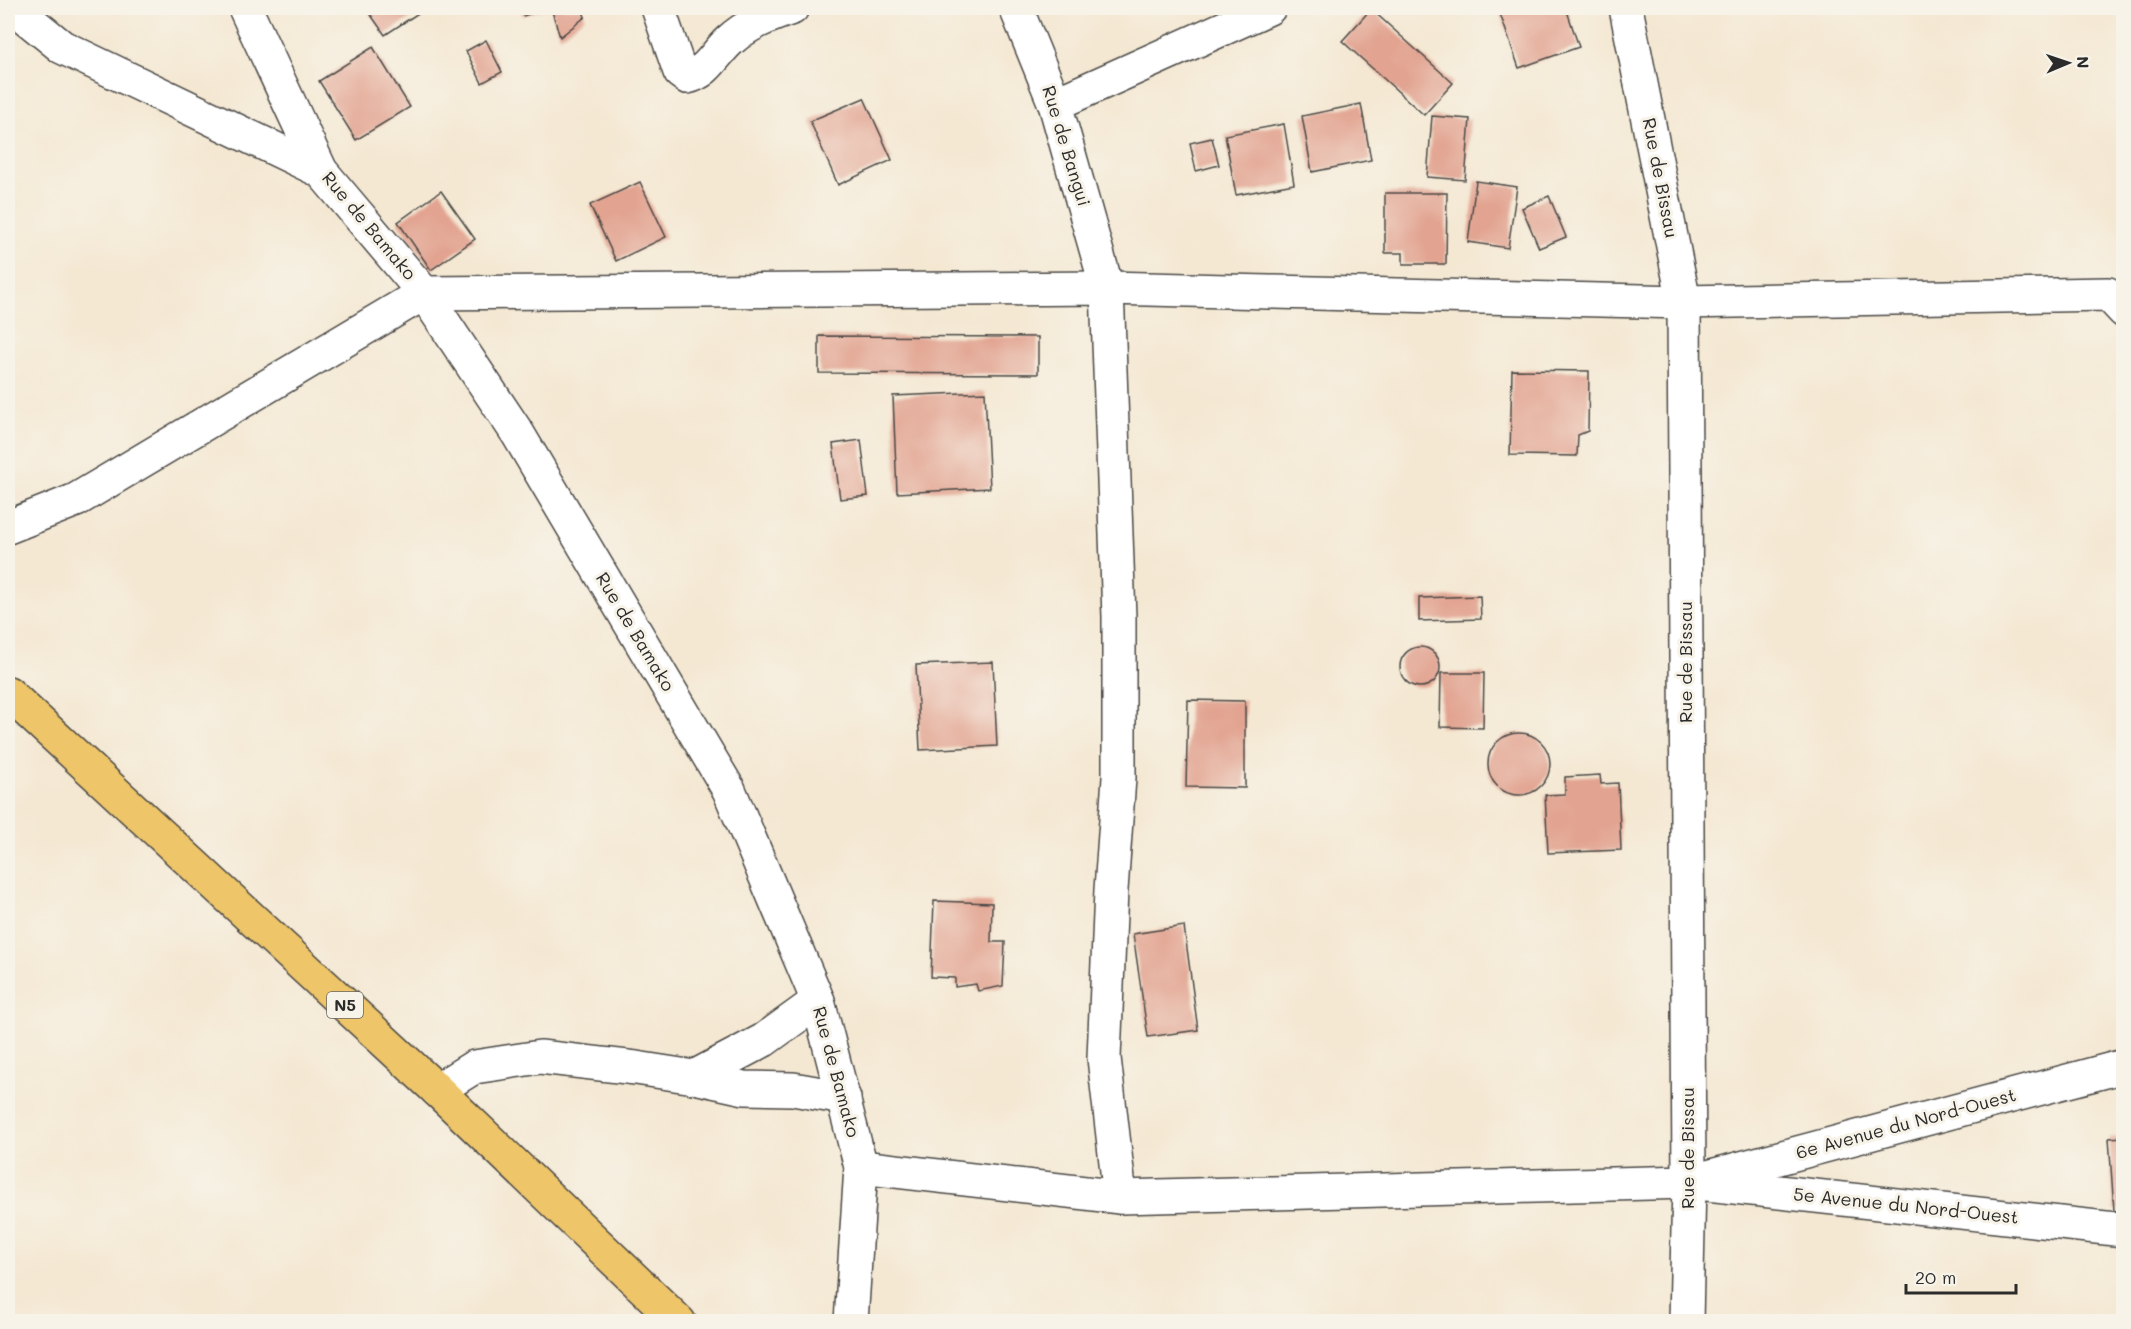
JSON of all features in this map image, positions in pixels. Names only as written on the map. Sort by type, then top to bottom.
[{"type":"highway","name":"N5","points":[[8,693],[437,1090],[679,1322]]},
{"type":"street","points":[[14,8],[62,47],[321,171]]},
{"type":"street","name":"Rue de Bamako","points":[[245,8],[321,171],[424,293],[518,434],[729,790],[818,1001],[861,1167],[851,1322]]},
{"type":"street","points":[[658,8],[680,72],[687,77],[699,75],[729,40],[759,20],[792,8]]},
{"type":"street","name":"Rue de Bangui","points":[[1016,8],[1055,104],[1107,288],[1119,617],[1119,778],[1111,890],[1104,1058],[1120,1197]]},
{"type":"street","points":[[1055,104],[1269,8]]},
{"type":"street","name":"Rue de Bissau","points":[[1626,8],[1684,302],[1689,1182],[1686,1322]]},
{"type":"street","points":[[8,527],[76,500],[424,293],[1107,288],[1684,302],[2108,294],[2124,311]]},
{"type":"street","points":[[694,1077],[764,1040],[818,1001]]},
{"type":"street","points":[[437,1090],[474,1067],[540,1057],[694,1077],[744,1089],[793,1089],[844,1098]]},
{"type":"street","name":"6e Avenue du Nord-Ouest","points":[[1689,1182],[2124,1066]]},
{"type":"street","points":[[861,1167],[1120,1197],[1689,1182]]},
{"type":"street","name":"5e Avenue du Nord-Ouest","points":[[1689,1182],[2124,1230]]},
{"type":"building","points":[[366,8],[426,8],[385,35]]},
{"type":"building","points":[[520,8],[547,8],[523,16]]},
{"type":"building","points":[[551,8],[582,8],[585,17],[560,37]]},
{"type":"building","points":[[1498,8],[1566,8],[1579,47],[1519,68]]},
{"type":"building","points":[[1371,9],[1453,83],[1424,115],[1342,41]]},
{"type":"building","points":[[486,40],[502,72],[482,83],[466,51]]},
{"type":"building","points":[[373,47],[410,107],[356,140],[319,81]]},
{"type":"building","points":[[864,98],[892,160],[838,185],[810,121]]},
{"type":"building","points":[[1361,104],[1371,160],[1312,172],[1302,116]]},
{"type":"building","points":[[1432,116],[1470,119],[1465,180],[1427,177]]},
{"type":"building","points":[[1284,124],[1294,184],[1236,195],[1225,135]]},
{"type":"building","points":[[1212,138],[1219,165],[1196,171],[1190,143]]},
{"type":"building","points":[[1476,181],[1517,187],[1508,248],[1468,242]]},
{"type":"building","points":[[640,182],[666,237],[616,261],[590,205]]},
{"type":"building","points":[[441,191],[475,239],[431,270],[398,222]]},
{"type":"building","points":[[1385,193],[1447,193],[1446,264],[1403,264],[1403,253],[1385,253]]},
{"type":"building","points":[[1549,196],[1566,237],[1539,248],[1522,208]]},
{"type":"building","points":[[819,336],[1038,337],[1038,374],[819,373]]},
{"type":"building","points":[[1512,370],[1589,371],[1588,431],[1578,435],[1577,456],[1510,455]]},
{"type":"building","points":[[985,392],[990,488],[897,493],[893,396]]},
{"type":"building","points":[[861,440],[868,496],[840,499],[833,444]]},
{"type":"building","points":[[1480,596],[1481,619],[1419,621],[1419,598]]},
{"type":"building","points":[[1420,647],[1428,648],[1434,653],[1439,659],[1439,675],[1434,681],[1428,686],[1420,687],[1412,686],[1406,681],[1401,675],[1400,667],[1401,659],[1406,653],[1412,648]]},
{"type":"building","points":[[993,662],[997,746],[920,750],[916,665]]},
{"type":"building","points":[[1441,673],[1484,673],[1483,728],[1440,727]]},
{"type":"building","points":[[1188,700],[1245,701],[1245,788],[1186,787]]},
{"type":"building","points":[[1519,733],[1536,738],[1541,742],[1545,747],[1550,764],[1545,781],[1541,786],[1536,790],[1519,795],[1502,790],[1497,786],[1493,781],[1488,764],[1493,747],[1497,742],[1502,738]]},
{"type":"building","points":[[1600,775],[1601,784],[1618,783],[1621,850],[1548,853],[1545,795],[1565,794],[1565,777]]},
{"type":"building","points":[[934,901],[992,903],[991,942],[1005,942],[1003,986],[978,991],[976,984],[955,987],[955,978],[931,977]]},
{"type":"building","points":[[1184,926],[1198,1030],[1148,1037],[1133,934]]},
{"type":"building","points":[[2124,1137],[2124,1210],[2114,1211],[2109,1138]]}]
